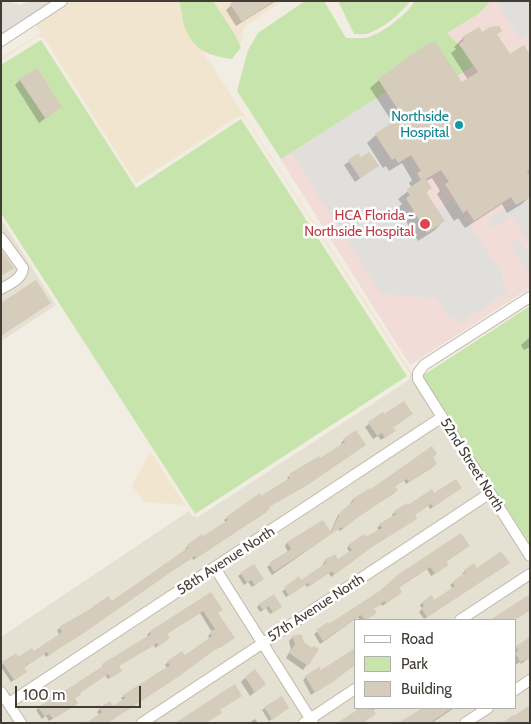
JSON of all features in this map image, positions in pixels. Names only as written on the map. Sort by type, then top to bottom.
[{"type":"street","points":[[1,41],[62,1]]},
{"type":"street","points":[[1,238],[23,268],[18,278],[1,289]]},
{"type":"street","name":"52nd Street North","points":[[530,297],[424,365],[418,373],[418,379],[530,556]]},
{"type":"street","name":"58th Avenue North","points":[[9,703],[442,417]]},
{"type":"street","name":"57th Avenue North","points":[[142,723],[490,493]]},
{"type":"street","points":[[215,568],[263,643],[309,721],[354,691]]},
{"type":"street","points":[[462,619],[530,574]]},
{"type":"street","points":[[516,689],[530,680]]},
{"type":"street","points":[[1,692],[21,723]]},
{"type":"street","points":[[465,723],[486,709]]},
{"type":"shaded area","points":[[1,1],[20,5],[30,1],[49,1],[50,4],[1,35]]},
{"type":"shaded area","points":[[71,1],[179,1],[185,29],[203,52],[412,373],[410,374],[244,117],[239,116],[136,183],[44,38],[38,36],[1,60],[1,57],[41,33],[36,25]]},
{"type":"shaded area","points":[[213,1],[282,1],[244,27],[240,46],[234,33]]},
{"type":"shaded area","name":"HCA Florida - Northside Hospital","points":[[415,1],[530,1],[530,288],[410,365],[281,160],[263,111],[346,38],[367,38],[388,27],[409,10]]},
{"type":"shaded area","points":[[495,1],[530,1],[530,37],[528,35],[521,40]]},
{"type":"shaded area","points":[[386,92],[402,116],[375,134],[391,160],[395,158],[399,164],[410,156],[420,171],[416,174],[420,181],[406,190],[409,196],[405,199],[413,212],[426,232],[436,210],[453,199],[503,275],[503,287],[507,292],[460,323],[455,316],[450,319],[437,298],[381,294],[292,153]]},
{"type":"shaded area","points":[[530,193],[530,245],[512,216],[493,228],[487,220]]},
{"type":"shaded area","points":[[1,219],[56,305],[1,341],[1,295],[21,282],[27,276],[29,269],[1,232]]},
{"type":"shaded area","points":[[518,239],[530,256],[529,273],[511,244]]},
{"type":"shaded area","points":[[1,245],[18,269],[15,274],[1,284]]},
{"type":"shaded area","points":[[412,373],[436,416],[10,697],[1,684],[1,637],[189,511],[192,516],[198,517],[409,380]]},
{"type":"shaded area","points":[[441,424],[484,491],[264,636],[222,570]]},
{"type":"shaded area","points":[[150,451],[185,505],[144,502],[132,486]]},
{"type":"shaded area","points":[[489,500],[530,564],[530,568],[453,619],[354,619],[354,685],[312,712],[269,645]]},
{"type":"shaded area","points":[[214,575],[257,641],[133,723],[26,723],[15,705]]},
{"type":"shaded area","points":[[530,580],[530,675],[516,683],[516,619],[471,619]]},
{"type":"shaded area","points":[[262,649],[304,717],[295,723],[151,723]]},
{"type":"shaded area","points":[[530,686],[530,723],[474,723],[495,709],[516,709],[516,695]]},
{"type":"shaded area","points":[[354,696],[354,709],[477,709],[456,723],[319,723],[317,720]]},
{"type":"shaded area","points":[[1,699],[16,723],[1,723]]},
{"type":"green space","points":[[179,1],[213,1],[241,47],[232,59],[210,54],[193,42],[185,28]]},
{"type":"green space","points":[[305,1],[324,1],[346,38],[365,38],[386,29],[400,18],[415,1],[491,1],[478,14],[447,33],[461,47],[473,66],[456,77],[417,51],[378,79],[386,92],[281,159],[237,91],[248,50],[258,33]]},
{"type":"green space","points":[[338,1],[410,1],[396,16],[384,25],[366,34],[354,34]]},
{"type":"green space","points":[[41,40],[136,188],[241,119],[407,376],[195,514],[1,213],[1,65]]},
{"type":"green space","points":[[530,306],[530,544],[422,376]]},
{"type":"building","points":[[234,1],[274,1],[242,22],[230,4]]},
{"type":"building","name":"Northside Hospital","points":[[499,26],[502,31],[497,34],[510,54],[524,45],[530,55],[530,169],[527,171],[530,176],[530,197],[516,205],[511,197],[474,221],[467,210],[463,213],[445,184],[449,182],[441,170],[426,179],[432,188],[426,192],[445,221],[427,233],[406,198],[410,195],[406,190],[421,180],[417,173],[421,171],[411,155],[398,163],[395,158],[392,160],[375,134],[402,116],[378,79],[421,48],[435,41],[462,82],[478,72],[459,44],[464,40],[462,37],[479,27],[482,32],[490,27]]},
{"type":"building","points":[[37,68],[62,107],[45,118],[19,79]]},
{"type":"building","points":[[369,152],[379,166],[360,178],[348,160],[358,153],[361,157]]},
{"type":"building","points":[[1,250],[14,268],[1,276]]},
{"type":"building","points":[[36,280],[51,303],[1,336],[1,303]]},
{"type":"building","points":[[404,401],[413,414],[393,427],[396,431],[385,438],[382,433],[377,436],[368,422]]},
{"type":"building","points":[[356,430],[366,445],[309,484],[269,507],[270,509],[197,558],[195,556],[171,572],[84,633],[49,655],[47,652],[24,667],[27,672],[14,680],[2,662],[16,653],[18,657],[32,648],[34,651],[62,632],[59,627],[108,596],[112,601],[189,547],[187,545],[202,534],[203,536],[228,520],[226,517],[260,493],[261,496],[291,477],[289,474],[345,442],[343,439]]},
{"type":"building","points":[[432,446],[437,454],[433,457],[437,464],[409,482],[407,479],[395,486],[398,490],[343,529],[342,527],[274,572],[269,563],[291,549],[287,542],[323,520],[331,532],[341,511],[354,501],[352,499],[371,489]]},
{"type":"building","points":[[456,479],[462,488],[433,507],[431,504],[415,515],[417,519],[372,547],[334,575],[332,571],[310,586],[308,583],[289,596],[284,588],[299,576],[301,580],[326,563],[324,560],[335,554],[338,559],[352,550],[348,545],[364,534],[366,537],[382,528],[379,524],[396,514],[394,511],[407,503],[408,505],[432,489],[434,493]]},
{"type":"building","points":[[461,533],[470,546],[446,561],[449,565],[435,574],[430,567],[399,587],[402,592],[386,604],[385,601],[373,608],[377,613],[368,619],[361,615],[323,641],[316,630],[328,622],[329,624],[378,592],[399,574]]},
{"type":"building","points":[[501,551],[510,563],[427,617],[421,608],[424,606],[422,602],[432,595],[434,600],[455,586],[452,582],[466,572],[464,570],[474,563],[477,568]]},
{"type":"building","points":[[254,564],[264,579],[255,585],[251,580],[247,583],[240,573]]},
{"type":"building","points":[[211,592],[223,610],[218,613],[235,638],[220,648],[220,646],[178,677],[108,723],[86,723],[102,712],[99,708],[110,701],[113,706],[125,698],[123,695],[170,665],[167,661],[182,651],[185,655],[212,636],[210,632],[215,629],[203,611],[167,634],[170,638],[159,646],[157,643],[119,666],[122,671],[111,678],[108,674],[80,693],[81,695],[75,698],[78,703],[53,719],[49,714],[45,717],[38,707],[103,666],[102,664],[151,634],[150,631]]},
{"type":"building","points":[[274,594],[282,607],[273,613],[269,606],[263,610],[259,604]]},
{"type":"building","points":[[530,594],[530,610],[516,619],[492,619]]},
{"type":"building","points":[[301,634],[304,642],[312,648],[314,646],[319,649],[308,666],[289,653],[295,644],[292,636]]},
{"type":"building","points":[[530,637],[530,658],[520,662],[516,655],[518,651],[516,646]]},
{"type":"building","points":[[354,649],[354,666],[315,693],[305,676],[319,667],[321,670]]},
{"type":"building","points":[[255,669],[266,684],[255,693],[245,677]]},
{"type":"building","points":[[235,684],[242,696],[220,710],[222,713],[206,723],[175,723]]},
{"type":"building","points":[[282,696],[289,708],[272,720],[264,707]]},
{"type":"building","points":[[530,705],[530,723],[502,723],[513,715]]},
{"type":"building","points":[[358,709],[372,709],[376,714],[363,723],[337,723]]},
{"type":"building","points":[[421,709],[451,709],[430,723],[398,723]]},
{"type":"place","name":"Northside Hospital","points":[[459,125]]},
{"type":"place","name":"HCA Florida - Northside Hospital","points":[[425,224]]}]
